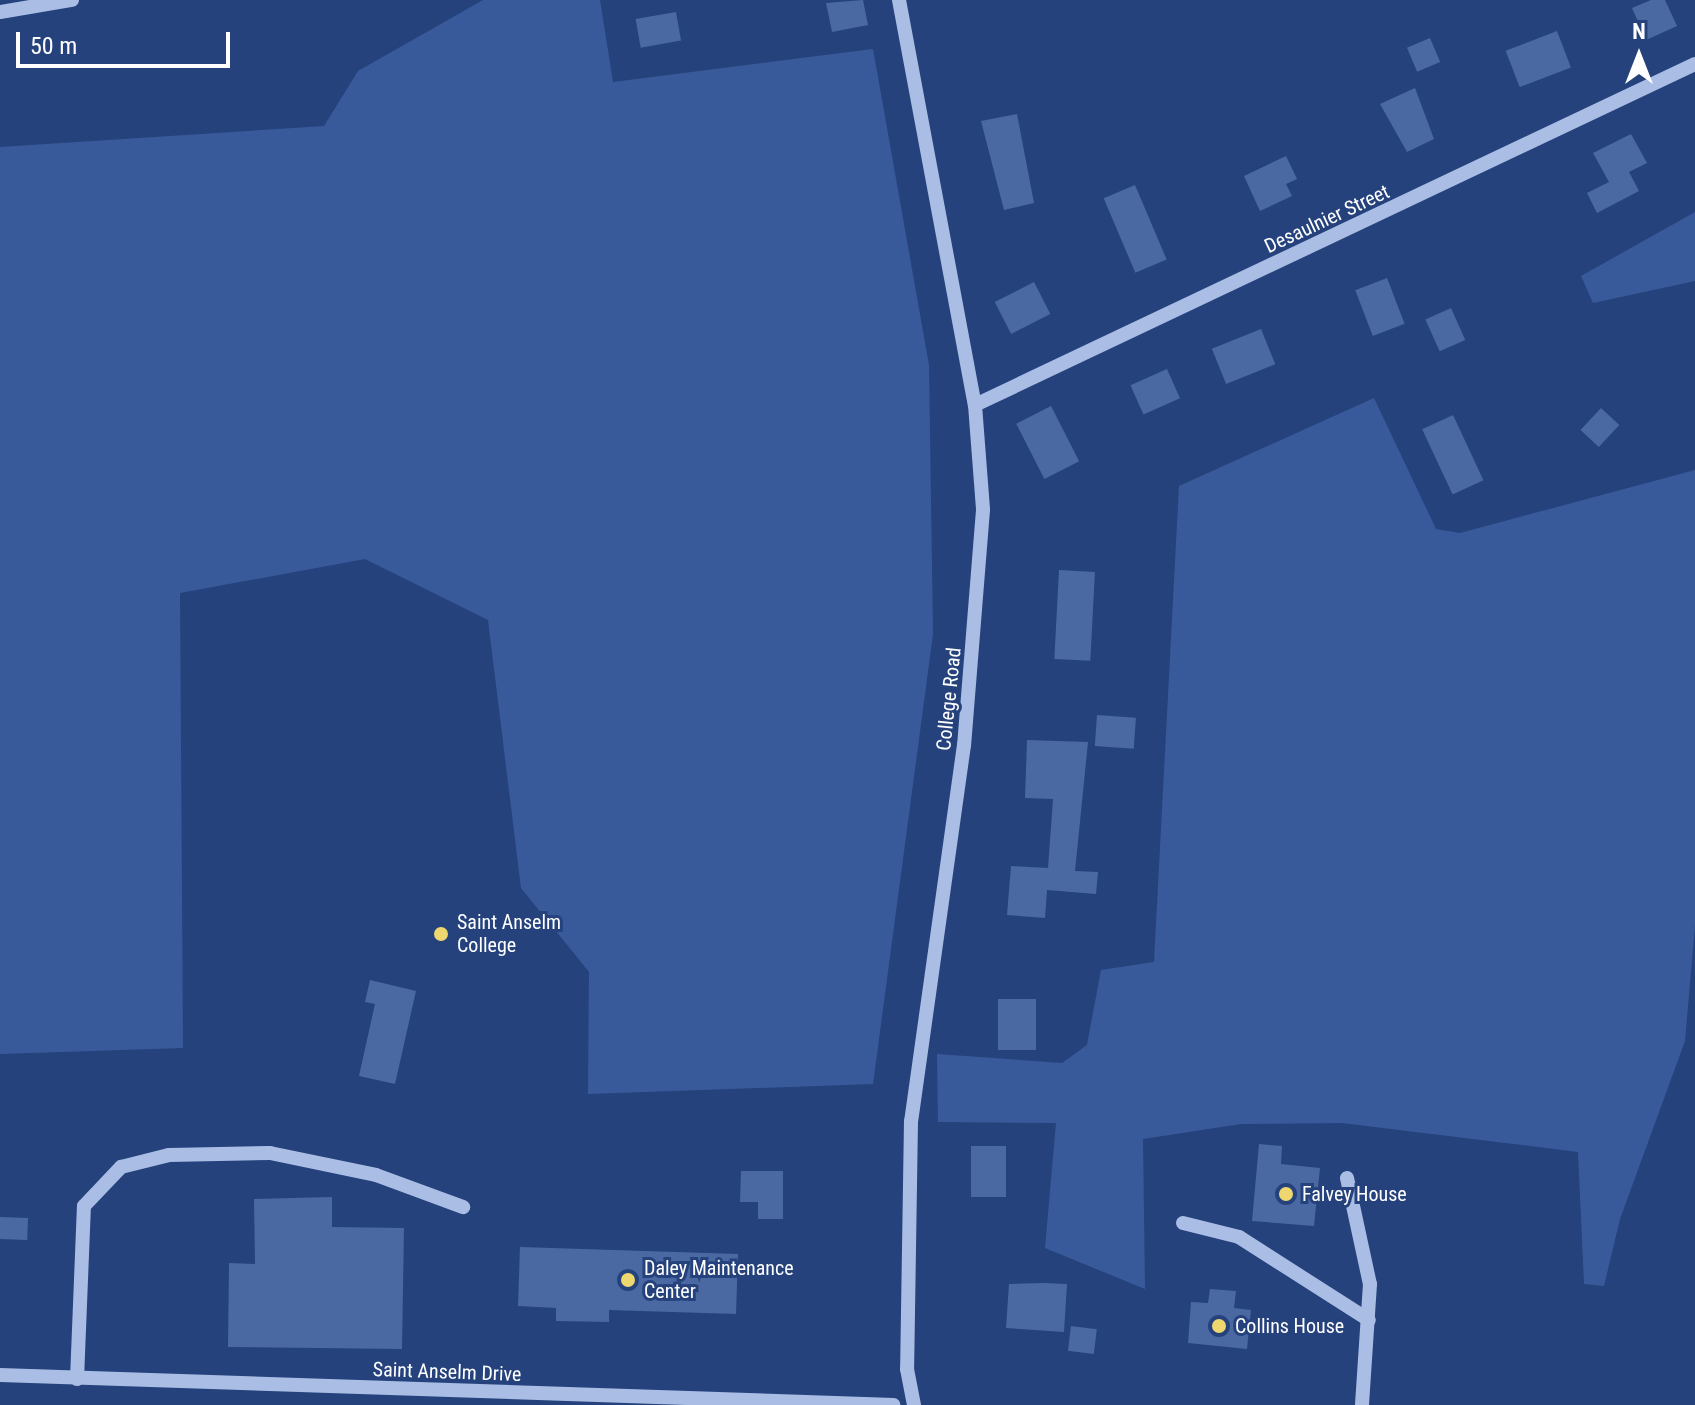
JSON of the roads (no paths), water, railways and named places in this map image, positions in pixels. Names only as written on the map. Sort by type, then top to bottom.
[{"type":"street","points":[[0,12],[72,0]]},
{"type":"street","name":"College Road","points":[[899,0],[975,405],[983,510],[977,624],[908,1170],[914,1405]]},
{"type":"street","name":"Desaulnier Street","points":[[975,405],[1695,64]]},
{"type":"street","points":[[77,1379],[84,1206],[121,1167],[169,1155],[270,1153],[376,1175],[463,1207]]},
{"type":"street","points":[[1347,1178],[1368,1260],[1369,1320],[1362,1405]]},
{"type":"street","points":[[1183,1223],[1239,1237],[1369,1320]]},
{"type":"street","name":"Saint Anselm Drive","points":[[0,1375],[440,1399],[893,1405]]},
{"type":"place","name":"Saint Anselm College","points":[[441,934]]},
{"type":"place","name":"Falvey House","points":[[1286,1194]]},
{"type":"place","name":"Daley Maintenance Center","points":[[628,1280]]},
{"type":"place","name":"Collins House","points":[[1219,1326]]}]
